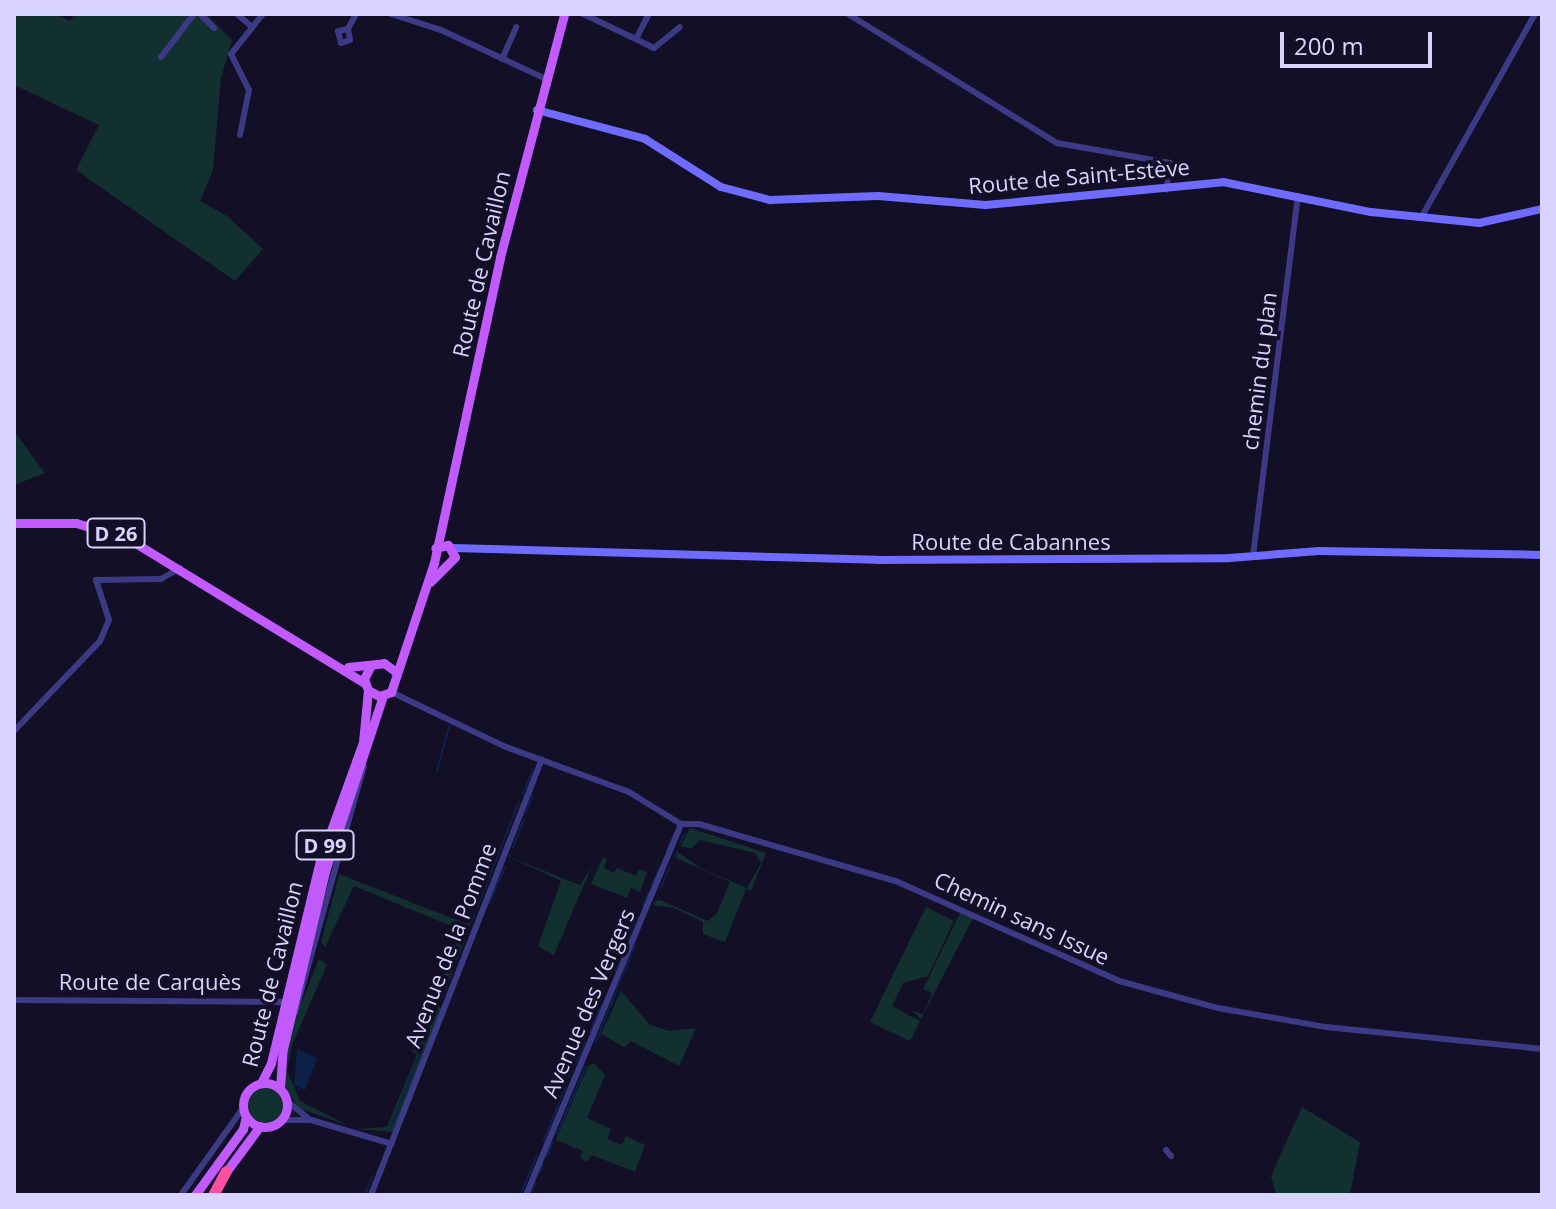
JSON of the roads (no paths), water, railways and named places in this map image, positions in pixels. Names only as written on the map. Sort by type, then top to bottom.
[{"type":"highway","points":[[212,1195],[226,1171]]},
{"type":"main road","name":"Route de Cavaillon","points":[[434,563],[537,110],[548,80],[564,14]]},
{"type":"main road","name":"Route de Saint-Estève","points":[[537,110],[645,139],[721,187],[770,200],[878,196],[986,205],[1166,190],[1223,182],[1421,218],[1493,222],[1542,209]]},
{"type":"main road","name":"D 26","points":[[14,523],[97,527],[127,538],[342,665],[366,686]]},
{"type":"main road","name":"Route de Cavaillon","points":[[443,524],[455,560]]},
{"type":"main road","name":"Route de Cabannes","points":[[450,546],[877,560],[1353,551],[1542,555]]},
{"type":"main road","points":[[435,548],[450,546]]},
{"type":"main road","name":"Route de Cabannes","points":[[455,560],[480,549]]},
{"type":"main road","points":[[425,588],[455,560]]},
{"type":"main road","points":[[396,677],[402,647],[434,563],[444,568]]},
{"type":"main road","points":[[370,667],[387,664],[402,647]]},
{"type":"main road","points":[[387,664],[396,677]]},
{"type":"main road","name":"D 26","points":[[342,665],[370,667]]},
{"type":"main road","name":"Route de Cavaillon","points":[[261,1083],[269,1070],[320,861],[367,727],[366,686],[370,667]]},
{"type":"main road","name":"Route de Cavaillon","points":[[280,1088],[288,1027],[325,871],[387,694],[396,677]]},
{"type":"main road","points":[[366,686],[387,694]]},
{"type":"main road","points":[[195,1195],[243,1129],[246,1093],[261,1083],[280,1088],[288,1102],[282,1120],[260,1126],[226,1171]]},
{"type":"main road","points":[[245,1112],[260,1126]]},
{"type":"street","points":[[161,57],[197,14],[214,28]]},
{"type":"street","points":[[237,14],[251,26]]},
{"type":"street","points":[[240,135],[249,90],[231,54],[263,14]]},
{"type":"street","points":[[348,29],[356,14]]},
{"type":"street","points":[[428,14],[429,25]]},
{"type":"street","points":[[636,39],[649,14]]},
{"type":"street","points":[[848,14],[1057,143],[1170,163],[1166,190]]},
{"type":"street","points":[[1421,218],[1535,14]]},
{"type":"street","points":[[395,15],[429,25],[548,80]]},
{"type":"street","points":[[588,15],[654,48],[680,27]]},
{"type":"street","points":[[502,59],[516,27]]},
{"type":"street","name":"chemin du plan","points":[[1253,554],[1298,196]]},
{"type":"street","points":[[14,731],[100,641],[109,620],[96,580],[161,579],[180,568]]},
{"type":"street","points":[[396,677],[412,698]]},
{"type":"street","points":[[387,694],[412,698],[506,747],[629,792],[681,824]]},
{"type":"street","name":"Avenue de la Pomme","points":[[371,1195],[542,759]]},
{"type":"street","name":"Chemin sans Issue","points":[[681,824],[699,824],[898,882],[1097,973],[1218,1008],[1326,1027],[1542,1049]]},
{"type":"street","name":"Avenue des Vergers","points":[[526,1195],[681,824]]},
{"type":"street","name":"Route de Carquès","points":[[14,1000],[285,1002]]},
{"type":"street","points":[[288,1102],[311,1120]]},
{"type":"street","points":[[181,1195],[245,1112]]},
{"type":"street","points":[[282,1120],[311,1120],[392,1144]]},
{"type":"street","points":[[1166,1150],[1171,1156]]},
{"type":"water","points":[[297,1049],[317,1058],[305,1090],[294,1085]]},
{"type":"waterway","points":[[437,771],[449,727]]},
{"type":"waterway","points":[[523,794],[533,769]]},
{"type":"waterway","points":[[526,812],[533,795]]},
{"type":"waterway","points":[[478,906],[519,802]]},
{"type":"waterway","points":[[513,847],[524,819]]},
{"type":"waterway","points":[[680,843],[684,835]]},
{"type":"waterway","points":[[667,850],[672,838]]},
{"type":"waterway","points":[[674,857],[677,851]]},
{"type":"waterway","points":[[489,904],[505,867]]},
{"type":"waterway","points":[[661,887],[670,867]]},
{"type":"waterway","points":[[651,886],[659,869]]},
{"type":"waterway","points":[[643,905],[649,891]]},
{"type":"waterway","points":[[467,930],[474,915]]},
{"type":"waterway","points":[[624,952],[637,917]]},
{"type":"waterway","points":[[391,1127],[463,941]]},
{"type":"waterway","points":[[596,1041],[636,943]]},
{"type":"waterway","points":[[615,971],[620,959]]},
{"type":"waterway","points":[[590,1032],[601,1006]]},
{"type":"waterway","points":[[576,1063],[585,1042]]},
{"type":"waterway","points":[[557,1134],[586,1066]]},
{"type":"waterway","points":[[569,1077],[572,1070]]},
{"type":"waterway","points":[[543,1142],[565,1088]]},
{"type":"waterway","points":[[547,1156],[553,1142]]},
{"type":"waterway","points":[[520,1195],[537,1156]]},
{"type":"waterway","points":[[539,1173],[543,1165]]},
{"type":"waterway","points":[[365,1195],[372,1177]]},
{"type":"waterway","points":[[530,1195],[536,1182]]}]
